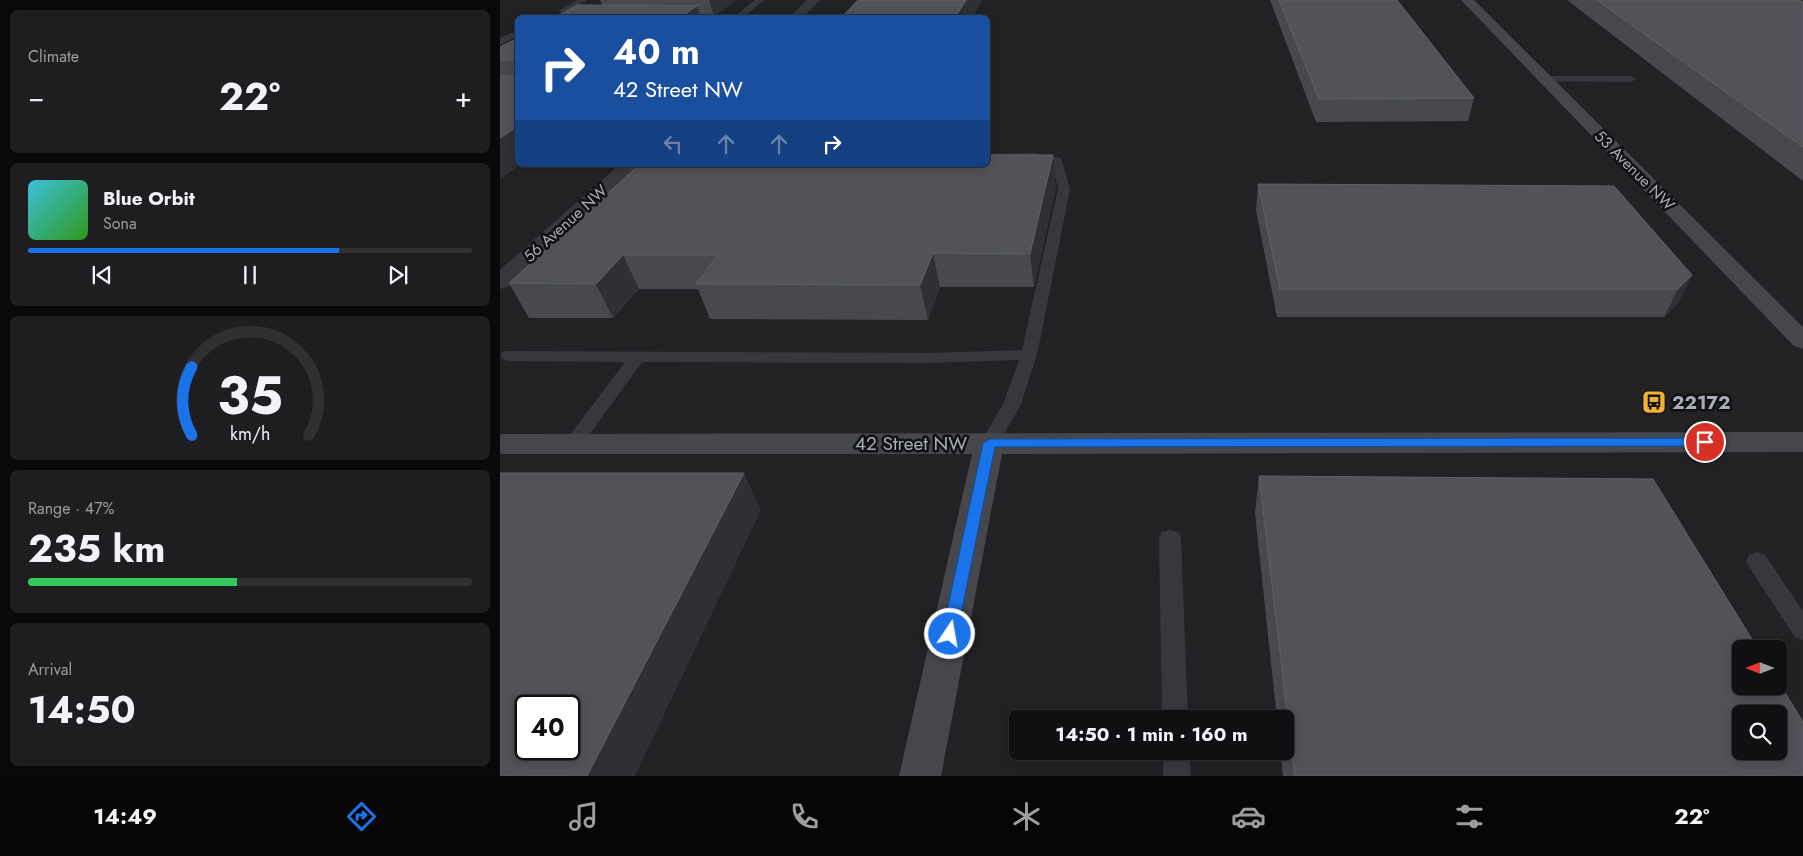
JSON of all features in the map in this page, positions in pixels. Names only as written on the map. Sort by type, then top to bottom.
[{"type":"street","points":[[797,15],[814,0]]},
{"type":"street","name":"53 Avenue NW","points":[[1467,0],[1803,341]]},
{"type":"street","name":"56 Avenue NW","points":[[500,282],[628,167]]},
{"type":"street","name":"42 Street NW","points":[[500,444],[1803,442]]},
{"type":"street","points":[[920,776],[989,443]]},
{"type":"lane","points":[[572,15],[562,11],[583,0]]},
{"type":"lane","points":[[741,15],[760,0]]},
{"type":"lane","points":[[500,42],[515,34]]},
{"type":"lane","points":[[1545,79],[1631,79]]},
{"type":"lane","points":[[989,443],[1012,404],[1029,355],[1064,189],[1057,161],[1034,157],[990,157]]},
{"type":"lane","points":[[508,356],[929,358],[1029,355]]},
{"type":"lane","points":[[572,444],[638,356]]},
{"type":"lane","points":[[1170,538],[1175,710]]},
{"type":"lane","points":[[1757,561],[1803,630]]},
{"type":"lane","points":[[1176,760],[1177,776]]},
{"type":"shaded area","points":[[500,0],[1803,0],[1803,776],[500,776]]},
{"type":"building","points":[[858,0],[966,0],[957,15],[844,15]]},
{"type":"building","points":[[1279,0],[1397,0],[1474,98],[1319,99]]},
{"type":"building","points":[[1597,0],[1799,0],[1803,2],[1803,147]]},
{"type":"building","points":[[577,5],[697,6],[684,15],[559,15]]},
{"type":"building","points":[[515,40],[515,60],[500,60],[500,47]]},
{"type":"building","points":[[500,76],[515,76],[515,128],[500,138]]},
{"type":"building","points":[[990,155],[1053,155],[1030,254],[933,253],[920,285],[696,284],[718,255],[623,255],[596,284],[509,283],[637,167],[990,167]]},
{"type":"building","points":[[1258,184],[1614,186],[1692,275],[1678,289],[1280,289]]},
{"type":"building","points":[[500,473],[744,473],[587,776],[500,776]]},
{"type":"building","points":[[1259,476],[1653,479],[1752,640],[1732,640],[1732,695],[1786,695],[1803,722],[1803,776],[1295,776],[1293,760],[1294,710],[1287,710]]},
{"type":"place","name":"22172","points":[[1654,402]]},
{"type":"route","points":[[950,634],[989,443],[1705,442]]}]
